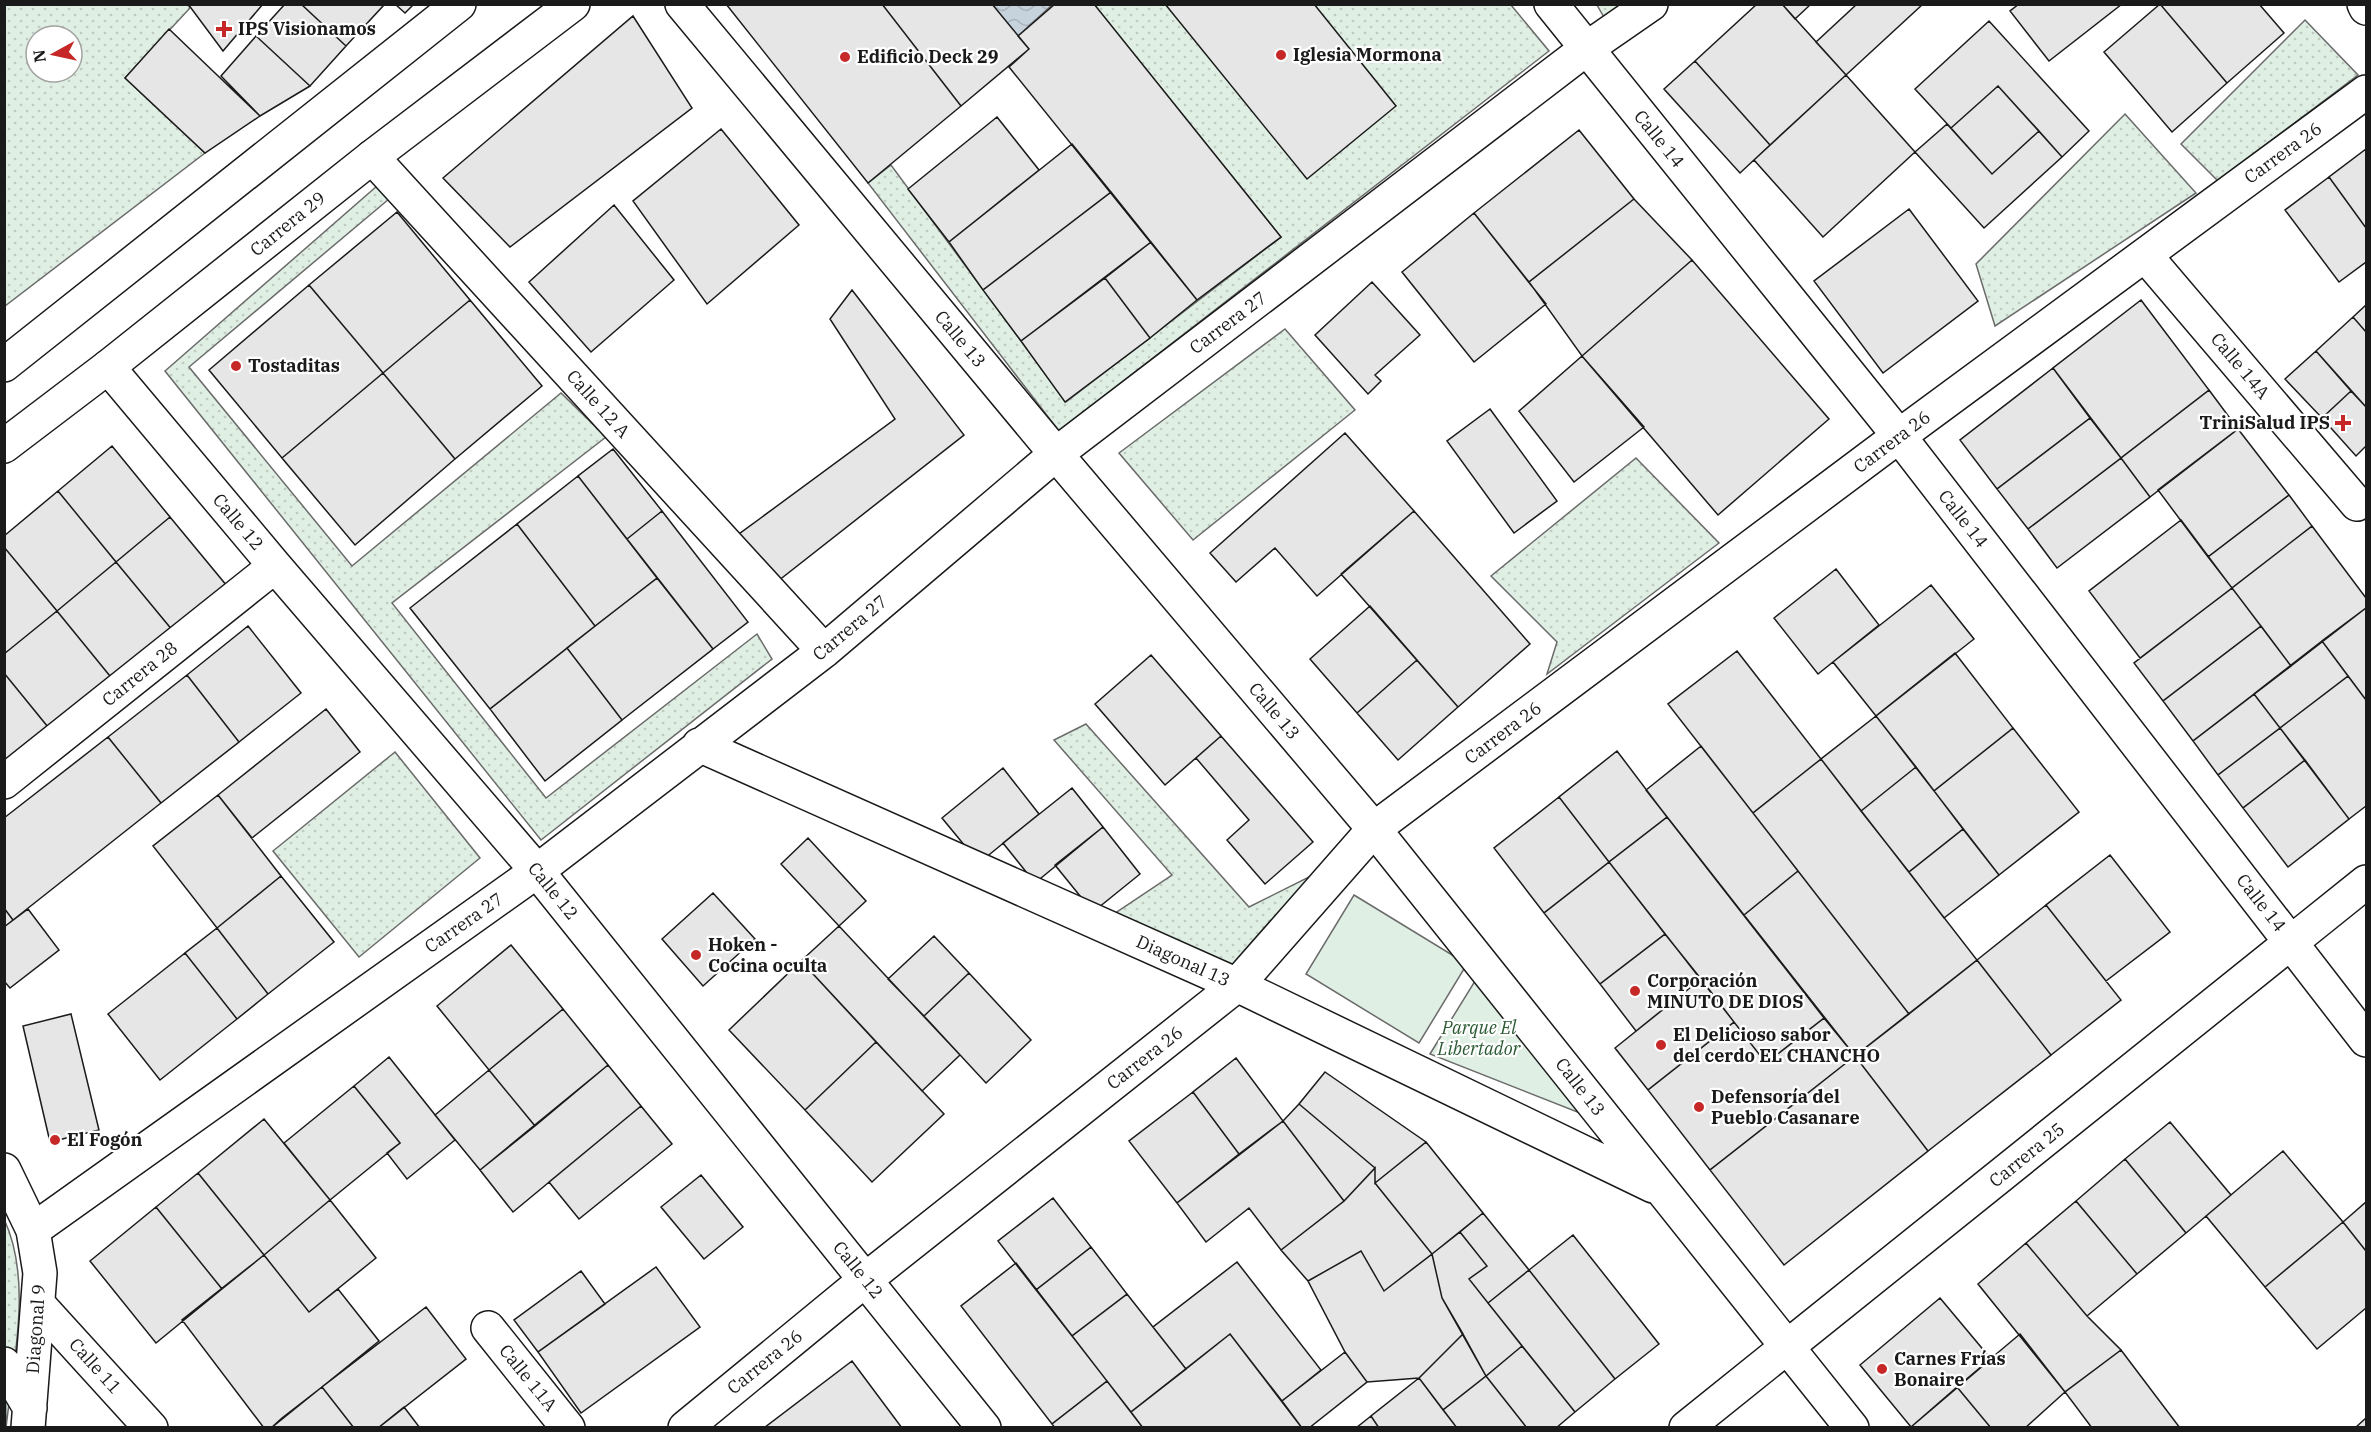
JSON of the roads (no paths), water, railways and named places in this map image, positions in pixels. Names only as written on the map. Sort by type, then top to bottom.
[{"type":"street","points":[[4,365],[459,4]]},
{"type":"street","name":"Carrera 29","points":[[4,446],[108,367],[372,157],[573,4]]},
{"type":"street","name":"Calle 13","points":[[682,4],[1056,454],[1374,829],[1852,1428]]},
{"type":"street","name":"Calle 14","points":[[1551,4],[1899,436],[2367,1040]]},
{"type":"street","name":"Carrera 27","points":[[33,1230],[537,871],[824,651],[1056,454],[1586,49],[1651,4]]},
{"type":"street","name":"Carrera 26","points":[[686,1428],[865,1280],[1237,985],[1374,829],[1899,436],[2367,92]]},
{"type":"street","name":"Calle 12 A","points":[[372,157],[824,651]]},
{"type":"street","name":"Calle 14A","points":[[2145,255],[2357,504]]},
{"type":"street","name":"Calle 12","points":[[108,367],[275,566],[537,871],[984,1428]]},
{"type":"street","name":"Carrera 28","points":[[4,782],[275,566]]},
{"type":"street","name":"Diagonal 13","points":[[699,745],[1237,985],[1662,1190]]},
{"type":"street","name":"Carrera 25","points":[[1686,1428],[2367,882]]},
{"type":"street","points":[[4,1170],[33,1230]]},
{"type":"street","name":"Diagonal 9","points":[[29,1418],[40,1273],[33,1230]]},
{"type":"street","name":"Calle 11","points":[[39,1305],[151,1428]]},
{"type":"street","name":"Calle 11A","points":[[488,1328],[568,1428]]},
{"type":"street","points":[[4,1364],[29,1418]]},
{"type":"water","points":[[1053,4],[1018,36],[992,5]]},
{"type":"place","name":"IPS Visionamos","points":[[224,29]]},
{"type":"place","name":"Iglesia Mormona","points":[[1281,55]]},
{"type":"place","name":"Edificio Deck 29","points":[[845,57]]},
{"type":"place","name":"Tostaditas","points":[[236,366]]},
{"type":"place","name":"TriniSalud IPS","points":[[2343,423]]},
{"type":"place","name":"Hoken - Cocina oculta","points":[[696,955]]},
{"type":"place","name":"Corporación MINUTO DE DIOS","points":[[1635,991]]},
{"type":"place","name":"El Delicioso sabor del cerdo EL CHANCHO","points":[[1661,1045]]},
{"type":"place","name":"Defensoría del Pueblo Casanare","points":[[1699,1107]]},
{"type":"place","name":"El Fogón","points":[[55,1140]]},
{"type":"place","name":"Carnes Frías Bonaire","points":[[1882,1369]]},
{"type":"park label","name":"Parque El Libertador","points":[[1479,1038]]}]
